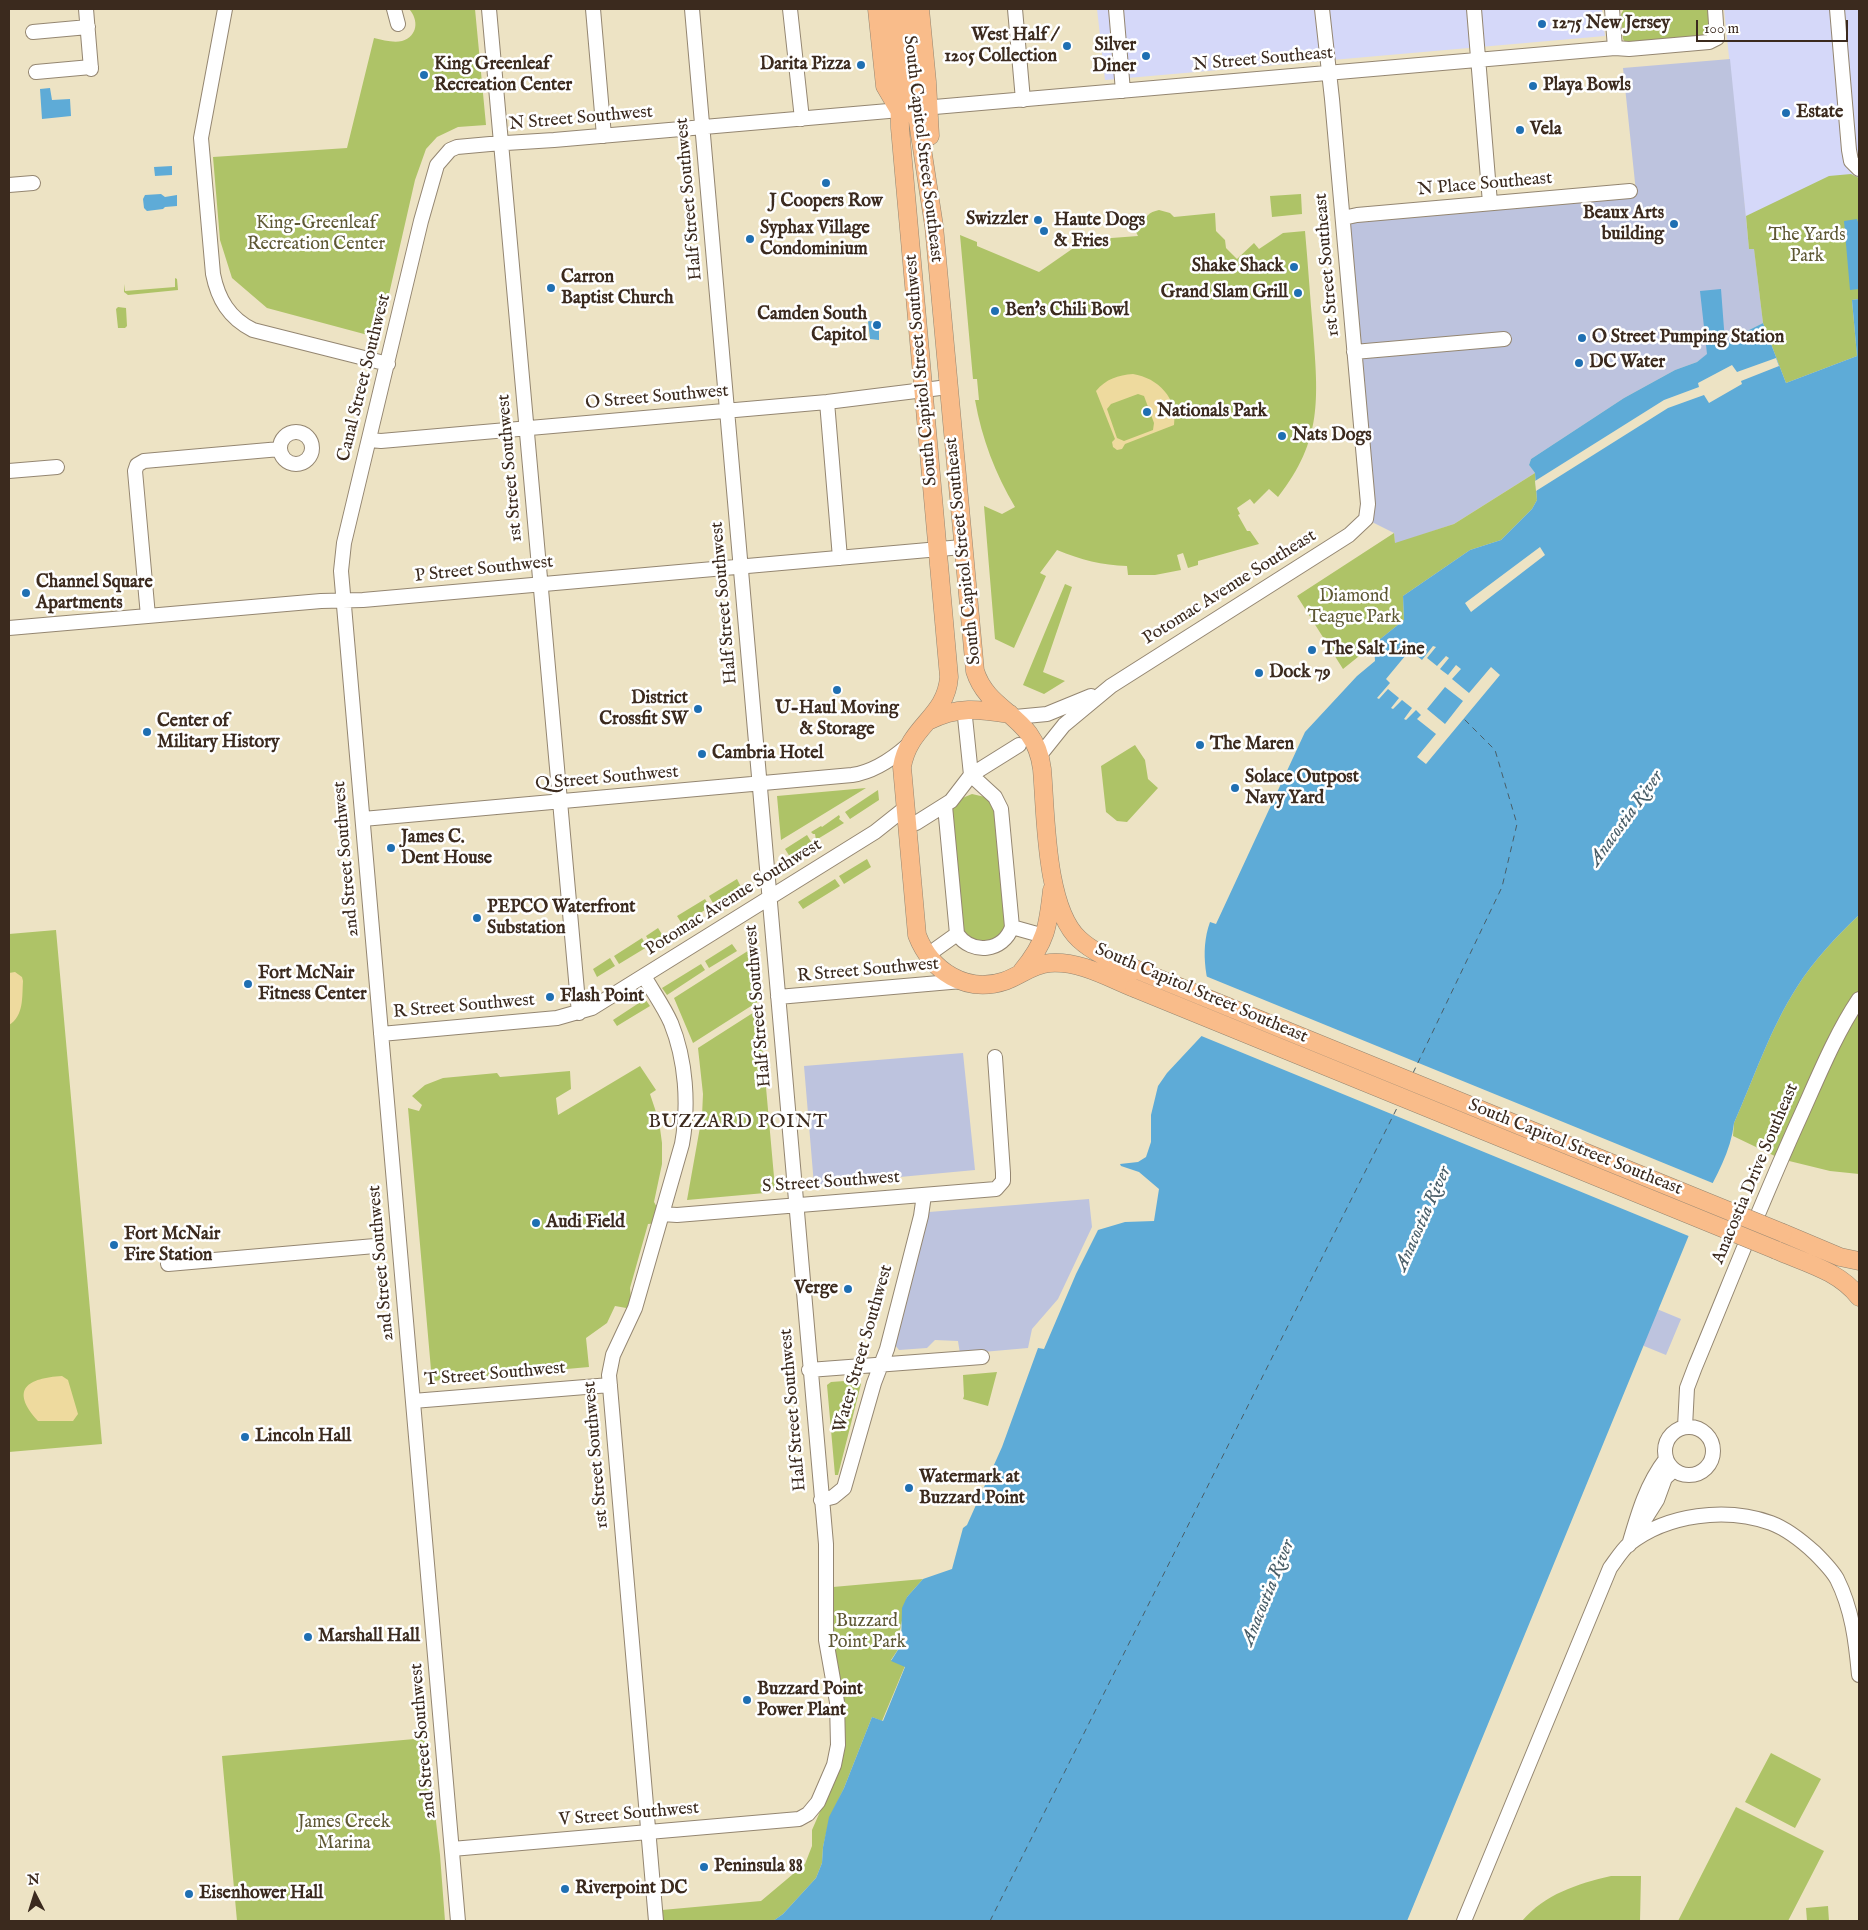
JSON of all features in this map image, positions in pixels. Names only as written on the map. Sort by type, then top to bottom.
[{"type":"main road","points":[[876,9],[885,86],[914,109]]},
{"type":"main road","name":"South Capitol Street Southwest","points":[[892,9],[914,109],[924,389],[949,677],[943,701],[915,734],[903,760],[904,809],[917,935],[923,950],[934,964],[947,974],[962,982],[977,984],[994,984],[1043,964],[1070,964],[1086,968],[1833,1274],[1848,1285],[1859,1297]]},
{"type":"main road","name":"South Capitol Street Southeast","points":[[905,9],[914,109],[934,184],[934,226],[962,547],[975,671],[979,682],[987,694],[1013,716],[1032,737],[1040,755],[1052,884],[1064,920],[1077,938],[1096,952],[1140,971],[1840,1257],[1859,1261]]},
{"type":"main road","points":[[914,109],[920,9]]},
{"type":"main road","name":"South Capitol Street Southwest","points":[[925,723],[944,714],[964,709],[1013,716]]},
{"type":"main road","points":[[1020,973],[1036,953],[1045,936],[1049,921],[1052,884]]},
{"type":"street","points":[[36,72],[91,68],[86,9]]},
{"type":"street","points":[[225,9],[202,138],[213,274],[218,295],[230,314],[253,330],[388,364]]},
{"type":"street","points":[[394,9],[398,24]]},
{"type":"street","name":"1st Street Southwest","points":[[489,9],[579,1013]]},
{"type":"street","points":[[593,9],[604,136]]},
{"type":"street","name":"Half Street Southwest","points":[[692,9],[826,1554],[826,1640],[836,1702],[838,1734],[834,1765],[818,1802],[808,1814]]},
{"type":"street","points":[[790,9],[802,118]]},
{"type":"street","points":[[1015,9],[1023,100]]},
{"type":"street","points":[[1116,9],[1123,91]]},
{"type":"street","name":"1st Street Southeast","points":[[1322,9],[1343,218],[1368,504],[1366,519]]},
{"type":"street","points":[[1474,9],[1490,203]]},
{"type":"street","points":[[1612,9],[1615,48]]},
{"type":"street","name":"N Street Southeast","points":[[914,109],[1329,72],[1712,41],[1717,38],[1715,9]]},
{"type":"street","points":[[1837,9],[1849,150],[1852,161],[1858,168]]},
{"type":"street","points":[[32,32],[88,27]]},
{"type":"street","name":"N Street Southwest","points":[[437,165],[448,152],[457,147],[914,109]]},
{"type":"street","name":"Canal Street Southwest","points":[[343,601],[340,571],[342,553],[437,165]]},
{"type":"street","points":[[9,185],[33,183]]},
{"type":"street","name":"N Place Southeast","points":[[1343,218],[1357,215],[1630,191]]},
{"type":"street","points":[[1354,352],[1504,339]]},
{"type":"street","name":"O Street Southwest","points":[[369,440],[381,441],[827,402],[948,387]]},
{"type":"street","points":[[827,402],[840,558]]},
{"type":"street","points":[[148,616],[135,474],[137,465],[144,461],[280,449]]},
{"type":"street","points":[[9,471],[58,467]]},
{"type":"street","name":"Potomac Avenue Southeast","points":[[1013,716],[1054,712],[1112,686],[1349,535],[1366,519]]},
{"type":"street","name":"P Street Southwest","points":[[9,628],[962,547]]},
{"type":"street","name":"2nd Street Southwest","points":[[343,601],[458,1921]]},
{"type":"street","name":"Potomac Avenue Southeast","points":[[1040,755],[1064,725],[1112,686]]},
{"type":"street","points":[[945,806],[956,934],[970,945],[989,948],[1004,940],[1012,927],[1002,810],[995,797],[971,775],[965,717]]},
{"type":"street","points":[[916,823],[945,806],[957,795],[971,775],[1019,745]]},
{"type":"street","name":"Q Street Southwest","points":[[363,819],[858,774],[888,761],[908,746]]},
{"type":"street","name":"Potomac Avenue Southwest","points":[[579,1013],[597,1006],[875,832],[904,809]]},
{"type":"street","points":[[1012,927],[1037,934]]},
{"type":"street","points":[[936,949],[956,934]]},
{"type":"street","name":"1st Street Southwest","points":[[644,976],[670,1022],[680,1053],[684,1073],[684,1133],[635,1308],[611,1361],[609,1372],[656,1921]]},
{"type":"street","name":"R Street Southwest","points":[[778,997],[962,982]]},
{"type":"street","name":"Anacostia Drive Southeast","points":[[1685,1427],[1687,1388],[1695,1368],[1785,1150],[1841,1028],[1859,1000]]},
{"type":"street","name":"R Street Southwest","points":[[381,1034],[557,1018],[579,1013]]},
{"type":"street","name":"S Street Southwest","points":[[662,1214],[677,1215],[996,1189],[1001,1184],[1003,1173],[995,1057]]},
{"type":"street","name":"Water Street Southwest","points":[[821,1500],[833,1497],[844,1488],[881,1364],[921,1216],[924,1195]]},
{"type":"street","points":[[168,1264],[375,1246]]},
{"type":"street","points":[[809,1370],[982,1357]]},
{"type":"street","name":"T Street Southwest","points":[[413,1401],[610,1385]]},
{"type":"street","points":[[1685,1427],[1699,1429],[1710,1439],[1712,1446],[1711,1460],[1707,1466],[1695,1474],[1681,1473],[1670,1464],[1665,1451],[1666,1442],[1670,1435],[1685,1427]]},
{"type":"street","points":[[1628,1545],[1644,1495],[1654,1474],[1670,1464]]},
{"type":"street","points":[[1464,1921],[1610,1568],[1628,1545],[1655,1528],[1680,1520],[1721,1515],[1739,1516],[1772,1524],[1804,1542],[1836,1578],[1855,1630],[1859,1675]]},
{"type":"street","name":"V Street Southwest","points":[[452,1849],[799,1819],[808,1814]]},
{"type":"shaded area","points":[[1097,9],[1602,9],[1605,36],[1105,80]]},
{"type":"shaded area","points":[[1724,9],[1859,9],[1859,315],[1763,323],[1754,249],[1749,249]]},
{"type":"shaded area","points":[[1730,59],[1749,248],[1754,248],[1763,323],[1725,342],[1697,362],[1675,370],[1624,398],[1531,459],[1529,465],[1535,473],[1454,524],[1395,544],[1394,533],[1366,519],[1343,218],[1636,192],[1623,68]]},
{"type":"shaded area","points":[[963,1053],[975,1170],[814,1185],[804,1066]]},
{"type":"shaded area","points":[[1089,1199],[1092,1227],[1058,1299],[1032,1329],[1028,1348],[960,1354],[958,1341],[935,1340],[927,1348],[899,1350],[895,1345],[929,1212]]},
{"type":"shaded area","points":[[1611,1290],[1681,1319],[1666,1355],[1644,1346]]},
{"type":"green space","name":"King-Greenleaf Recreation Center","points":[[409,9],[475,9],[486,125],[458,127],[437,137],[426,149],[415,180],[379,338],[267,308],[232,278],[220,240],[213,157],[347,148],[374,38],[399,42],[407,39],[414,32],[415,27],[414,18]]},
{"type":"green space","points":[[1624,9],[1710,9],[1711,35],[1633,46],[1623,39],[1621,14]]},
{"type":"green space","name":"The Yards Park","points":[[1851,174],[1859,178],[1859,299],[1852,300],[1857,356],[1786,383],[1763,323],[1754,249],[1749,249],[1746,216],[1829,176]]},
{"type":"green space","points":[[1301,194],[1302,214],[1272,217],[1270,196]]},
{"type":"green space","name":"Nationals Park","points":[[1159,210],[1170,213],[1174,217],[1215,213],[1216,231],[1225,240],[1226,248],[1237,259],[1254,243],[1259,249],[1283,233],[1305,231],[1316,377],[1314,418],[1310,437],[1293,476],[1278,497],[1269,489],[1254,504],[1250,499],[1237,508],[1240,514],[1238,515],[1247,531],[1250,531],[1259,544],[1198,561],[1198,565],[1188,568],[1183,553],[1177,555],[1181,570],[1155,575],[1128,575],[1127,566],[1092,561],[1057,550],[1040,573],[1046,576],[1014,648],[995,639],[984,506],[1002,514],[1015,507],[990,455],[981,428],[975,400],[979,400],[977,379],[973,379],[960,235],[977,242],[977,246],[1039,272],[1085,240],[1138,236],[1136,232],[1143,227],[1148,215]]},
{"type":"green space","points":[[175,278],[177,279],[178,290],[128,295],[124,292],[124,284],[125,291],[175,287]]},
{"type":"green space","points":[[118,307],[126,308],[127,326],[125,328],[118,328],[116,309]]},
{"type":"green space","name":"Diamond Teague Park","points":[[1535,473],[1537,500],[1532,509],[1501,540],[1470,550],[1403,596],[1404,620],[1343,669],[1297,596],[1394,533],[1395,543],[1454,524]]},
{"type":"green space","points":[[1065,584],[1072,587],[1043,672],[1065,681],[1044,694],[1023,685]]},
{"type":"green space","points":[[1135,745],[1145,760],[1148,779],[1158,788],[1127,822],[1117,821],[1106,812],[1101,766]]},
{"type":"green space","points":[[866,788],[781,840],[777,796]]},
{"type":"green space","points":[[878,790],[879,800],[850,819],[845,812]]},
{"type":"green space","points":[[972,794],[985,797],[995,806],[1008,922],[1004,933],[985,945],[962,934],[951,808],[960,799]]},
{"type":"green space","points":[[839,815],[839,819],[844,823],[816,840],[815,834],[811,832]]},
{"type":"green space","points":[[807,835],[812,843],[790,857],[785,849]]},
{"type":"green space","points":[[867,859],[871,867],[844,884],[839,876]]},
{"type":"green space","points":[[737,879],[741,887],[714,905],[709,896]]},
{"type":"green space","points":[[835,879],[840,886],[803,909],[798,902]]},
{"type":"green space","points":[[705,899],[710,907],[682,924],[677,916]]},
{"type":"green space","points":[[1859,915],[1859,1174],[1830,1171],[1781,1159],[1733,1136],[1734,1123],[1770,1037],[1787,1003],[1818,958]]},
{"type":"green space","points":[[658,928],[663,936],[651,944],[646,936]]},
{"type":"green space","points":[[56,930],[102,1444],[9,1452],[9,934]]},
{"type":"green space","points":[[642,938],[647,947],[619,964],[614,956]]},
{"type":"green space","points":[[732,944],[737,951],[709,968],[705,961]]},
{"type":"green space","points":[[754,947],[759,1001],[693,1043],[674,998]]},
{"type":"green space","points":[[610,958],[615,966],[597,977],[593,969]]},
{"type":"green space","points":[[701,964],[705,970],[667,995],[662,988]]},
{"type":"green space","points":[[645,999],[650,1006],[617,1026],[613,1020]]},
{"type":"green space","points":[[759,1009],[775,1188],[765,1188],[765,1193],[687,1200],[702,1116],[703,1094],[698,1048]]},
{"type":"green space","name":"Audi Field","points":[[640,1066],[656,1090],[650,1094],[659,1121],[662,1164],[654,1202],[658,1209],[658,1223],[648,1224],[630,1288],[632,1309],[615,1306],[607,1323],[586,1338],[589,1367],[432,1381],[408,1108],[419,1111],[422,1105],[412,1096],[425,1085],[443,1078],[497,1073],[500,1077],[570,1071],[571,1089],[556,1098],[558,1115]]},
{"type":"green space","points":[[997,1372],[988,1406],[963,1399],[963,1375]]},
{"type":"green space","points":[[858,1380],[861,1384],[838,1475],[835,1475],[827,1385],[831,1382]]},
{"type":"green space","name":"Buzzard Point Park","points":[[923,1579],[907,1597],[900,1630],[901,1645],[891,1660],[905,1666],[882,1721],[872,1717],[844,1788],[830,1817],[823,1847],[822,1863],[816,1878],[783,1914],[773,1921],[663,1921],[662,1910],[761,1901],[805,1864],[812,1846],[812,1830],[842,1761],[844,1706],[833,1641],[833,1587]]},
{"type":"green space","name":"James Creek Marina","points":[[426,1738],[440,1855],[445,1921],[237,1921],[222,1756]]},
{"type":"green space","points":[[1771,1753],[1821,1779],[1795,1828],[1745,1802]]},
{"type":"green space","points":[[1736,1807],[1824,1851],[1788,1921],[1678,1921]]},
{"type":"green space","points":[[1611,1876],[1641,1876],[1640,1921],[1522,1921],[1541,1904],[1562,1891]]},
{"type":"green space","points":[[1828,1906],[1829,1921],[1807,1921],[1806,1908]]},
{"type":"sand","points":[[1133,374],[1151,380],[1164,391],[1173,406],[1174,425],[1125,444],[1122,449],[1117,450],[1113,447],[1112,442],[1115,439],[1096,391],[1108,381]],"holes":[[[1138,394],[1144,396],[1154,423],[1153,430],[1124,441],[1117,438],[1107,409],[1111,404]]]},
{"type":"sand","points":[[15,972],[22,977],[23,981],[22,1000],[17,1017],[9,1025],[9,973]]},
{"type":"sand","points":[[62,1376],[68,1380],[78,1414],[73,1421],[38,1421],[29,1410],[25,1401],[24,1393],[26,1387],[40,1379]]},
{"type":"water","points":[[50,88],[52,100],[70,99],[71,116],[42,119],[40,89]]},
{"type":"water","points":[[172,166],[172,175],[155,176],[154,167]]},
{"type":"water","points":[[161,194],[165,197],[177,195],[177,206],[147,211],[144,208],[143,199],[145,195]]},
{"type":"water","points":[[1857,219],[1859,225],[1859,289],[1850,290],[1844,221]]},
{"type":"water","name":"Anacostia River","points":[[1721,289],[1725,342],[1763,323],[1786,383],[1857,356],[1852,300],[1859,299],[1859,915],[1811,967],[1787,1003],[1770,1037],[1734,1123],[1726,1154],[1703,1201],[1407,1921],[773,1921],[783,1914],[816,1878],[822,1863],[829,1817],[844,1788],[872,1717],[883,1721],[905,1667],[891,1661],[901,1645],[902,1608],[907,1597],[923,1579],[952,1569],[963,1528],[967,1525],[1002,1447],[1038,1348],[1044,1349],[1076,1274],[1098,1230],[1125,1222],[1154,1221],[1159,1189],[1139,1172],[1120,1164],[1138,1162],[1146,1157],[1151,1142],[1151,1115],[1158,1086],[1167,1073],[1209,1028],[1217,1014],[1207,980],[1205,957],[1205,945],[1210,922],[1216,924],[1305,732],[1357,676],[1375,661],[1374,644],[1404,620],[1403,596],[1470,550],[1501,540],[1532,509],[1537,500],[1535,473],[1529,465],[1531,459],[1624,398],[1675,370],[1697,362],[1707,354],[1700,291]]},
{"type":"water","points":[[868,321],[879,322],[879,340],[870,339]]},
{"type":"pier","points":[[1776,358],[1779,366],[1741,381],[1742,384],[1709,403],[1704,395],[1668,408],[1536,491],[1535,481],[1664,400],[1699,387],[1698,383],[1732,365],[1737,372]]},
{"type":"pier","points":[[1540,547],[1545,555],[1471,612],[1465,603]]},
{"type":"pier","points":[[1433,646],[1436,647],[1427,658],[1437,666],[1446,656],[1449,658],[1440,669],[1448,675],[1456,665],[1461,669],[1452,679],[1469,693],[1491,667],[1500,675],[1426,764],[1417,757],[1436,734],[1417,719],[1421,715],[1416,710],[1406,720],[1404,719],[1412,708],[1402,700],[1393,709],[1391,708],[1399,698],[1388,689],[1379,699],[1377,698],[1390,683],[1386,679],[1410,650],[1422,660]],"holes":[[[1445,687],[1463,701],[1445,724],[1427,709]]]},
{"type":"pier","points":[[1203,975],[1715,1184],[1705,1202],[1691,1237],[1199,1035],[1207,1027],[1214,1014],[1207,995]]},
{"type":"ferry route","points":[[1413,1073],[1502,887],[1517,824],[1495,750],[1464,719]]},
{"type":"ferry route","points":[[990,1921],[1399,1104]]},
{"type":"place","name":"1275 New Jersey","points":[[1542,24]]},
{"type":"place","name":"West Half / 1205 Collection","points":[[1067,46]]},
{"type":"place","name":"Silver Diner","points":[[1146,56]]},
{"type":"place","name":"Darita Pizza","points":[[861,65]]},
{"type":"place","name":"King Greenleaf Recreation Center","points":[[424,75]]},
{"type":"place","name":"Playa Bowls","points":[[1533,86]]},
{"type":"place","name":"Estate","points":[[1786,113]]},
{"type":"place","name":"Vela","points":[[1520,130]]},
{"type":"place","name":"J Coopers Row","points":[[826,183]]},
{"type":"place","name":"Swizzler","points":[[1038,220]]},
{"type":"place","name":"Beaux Arts building","points":[[1674,224]]},
{"type":"place","name":"Haute Dogs & Fries","points":[[1044,231]]},
{"type":"place","name":"Syphax Village Condominium","points":[[750,239]]},
{"type":"place","name":"Shake Shack","points":[[1294,267]]},
{"type":"place","name":"Carron Baptist Church","points":[[551,288]]},
{"type":"place","name":"Grand Slam Grill","points":[[1298,293]]},
{"type":"place","name":"Ben's Chili Bowl","points":[[995,311]]},
{"type":"place","name":"Camden South Capitol","points":[[877,325]]},
{"type":"place","name":"O Street Pumping Station","points":[[1582,338]]},
{"type":"place","name":"DC Water","points":[[1579,363]]},
{"type":"place","name":"Nationals Park","points":[[1147,412]]},
{"type":"place","name":"Nats Dogs","points":[[1282,436]]},
{"type":"place","name":"Channel Square Apartments","points":[[26,593]]},
{"type":"place","name":"The Salt Line","points":[[1312,650]]},
{"type":"place","name":"Dock 79","points":[[1259,673]]},
{"type":"place","name":"U-Haul Moving & Storage","points":[[837,690]]},
{"type":"place","name":"District Crossfit SW","points":[[698,709]]},
{"type":"place","name":"Center of Military History","points":[[147,732]]},
{"type":"place","name":"The Maren","points":[[1200,745]]},
{"type":"place","name":"Cambria Hotel","points":[[702,754]]},
{"type":"place","name":"Solace Outpost Navy Yard","points":[[1235,788]]},
{"type":"place","name":"James C. Dent House","points":[[391,848]]},
{"type":"place","name":"PEPCO Waterfront Substation","points":[[477,918]]},
{"type":"place","name":"Fort McNair Fitness Center","points":[[248,984]]},
{"type":"place","name":"Flash Point","points":[[550,997]]},
{"type":"place","name":"Audi Field","points":[[536,1223]]},
{"type":"place","name":"Fort McNair Fire Station","points":[[114,1245]]},
{"type":"place","name":"Verge","points":[[848,1289]]},
{"type":"place","name":"Lincoln Hall","points":[[245,1437]]},
{"type":"place","name":"Watermark at Buzzard Point","points":[[909,1488]]},
{"type":"place","name":"Marshall Hall","points":[[308,1637]]},
{"type":"place","name":"Buzzard Point Power Plant","points":[[747,1700]]},
{"type":"place","name":"Peninsula 88","points":[[704,1867]]},
{"type":"place","name":"Riverpoint DC","points":[[565,1889]]},
{"type":"place","name":"Eisenhower Hall","points":[[189,1894]]},
{"type":"district","name":"BUZZARD POINT","points":[[738,1123]]}]
